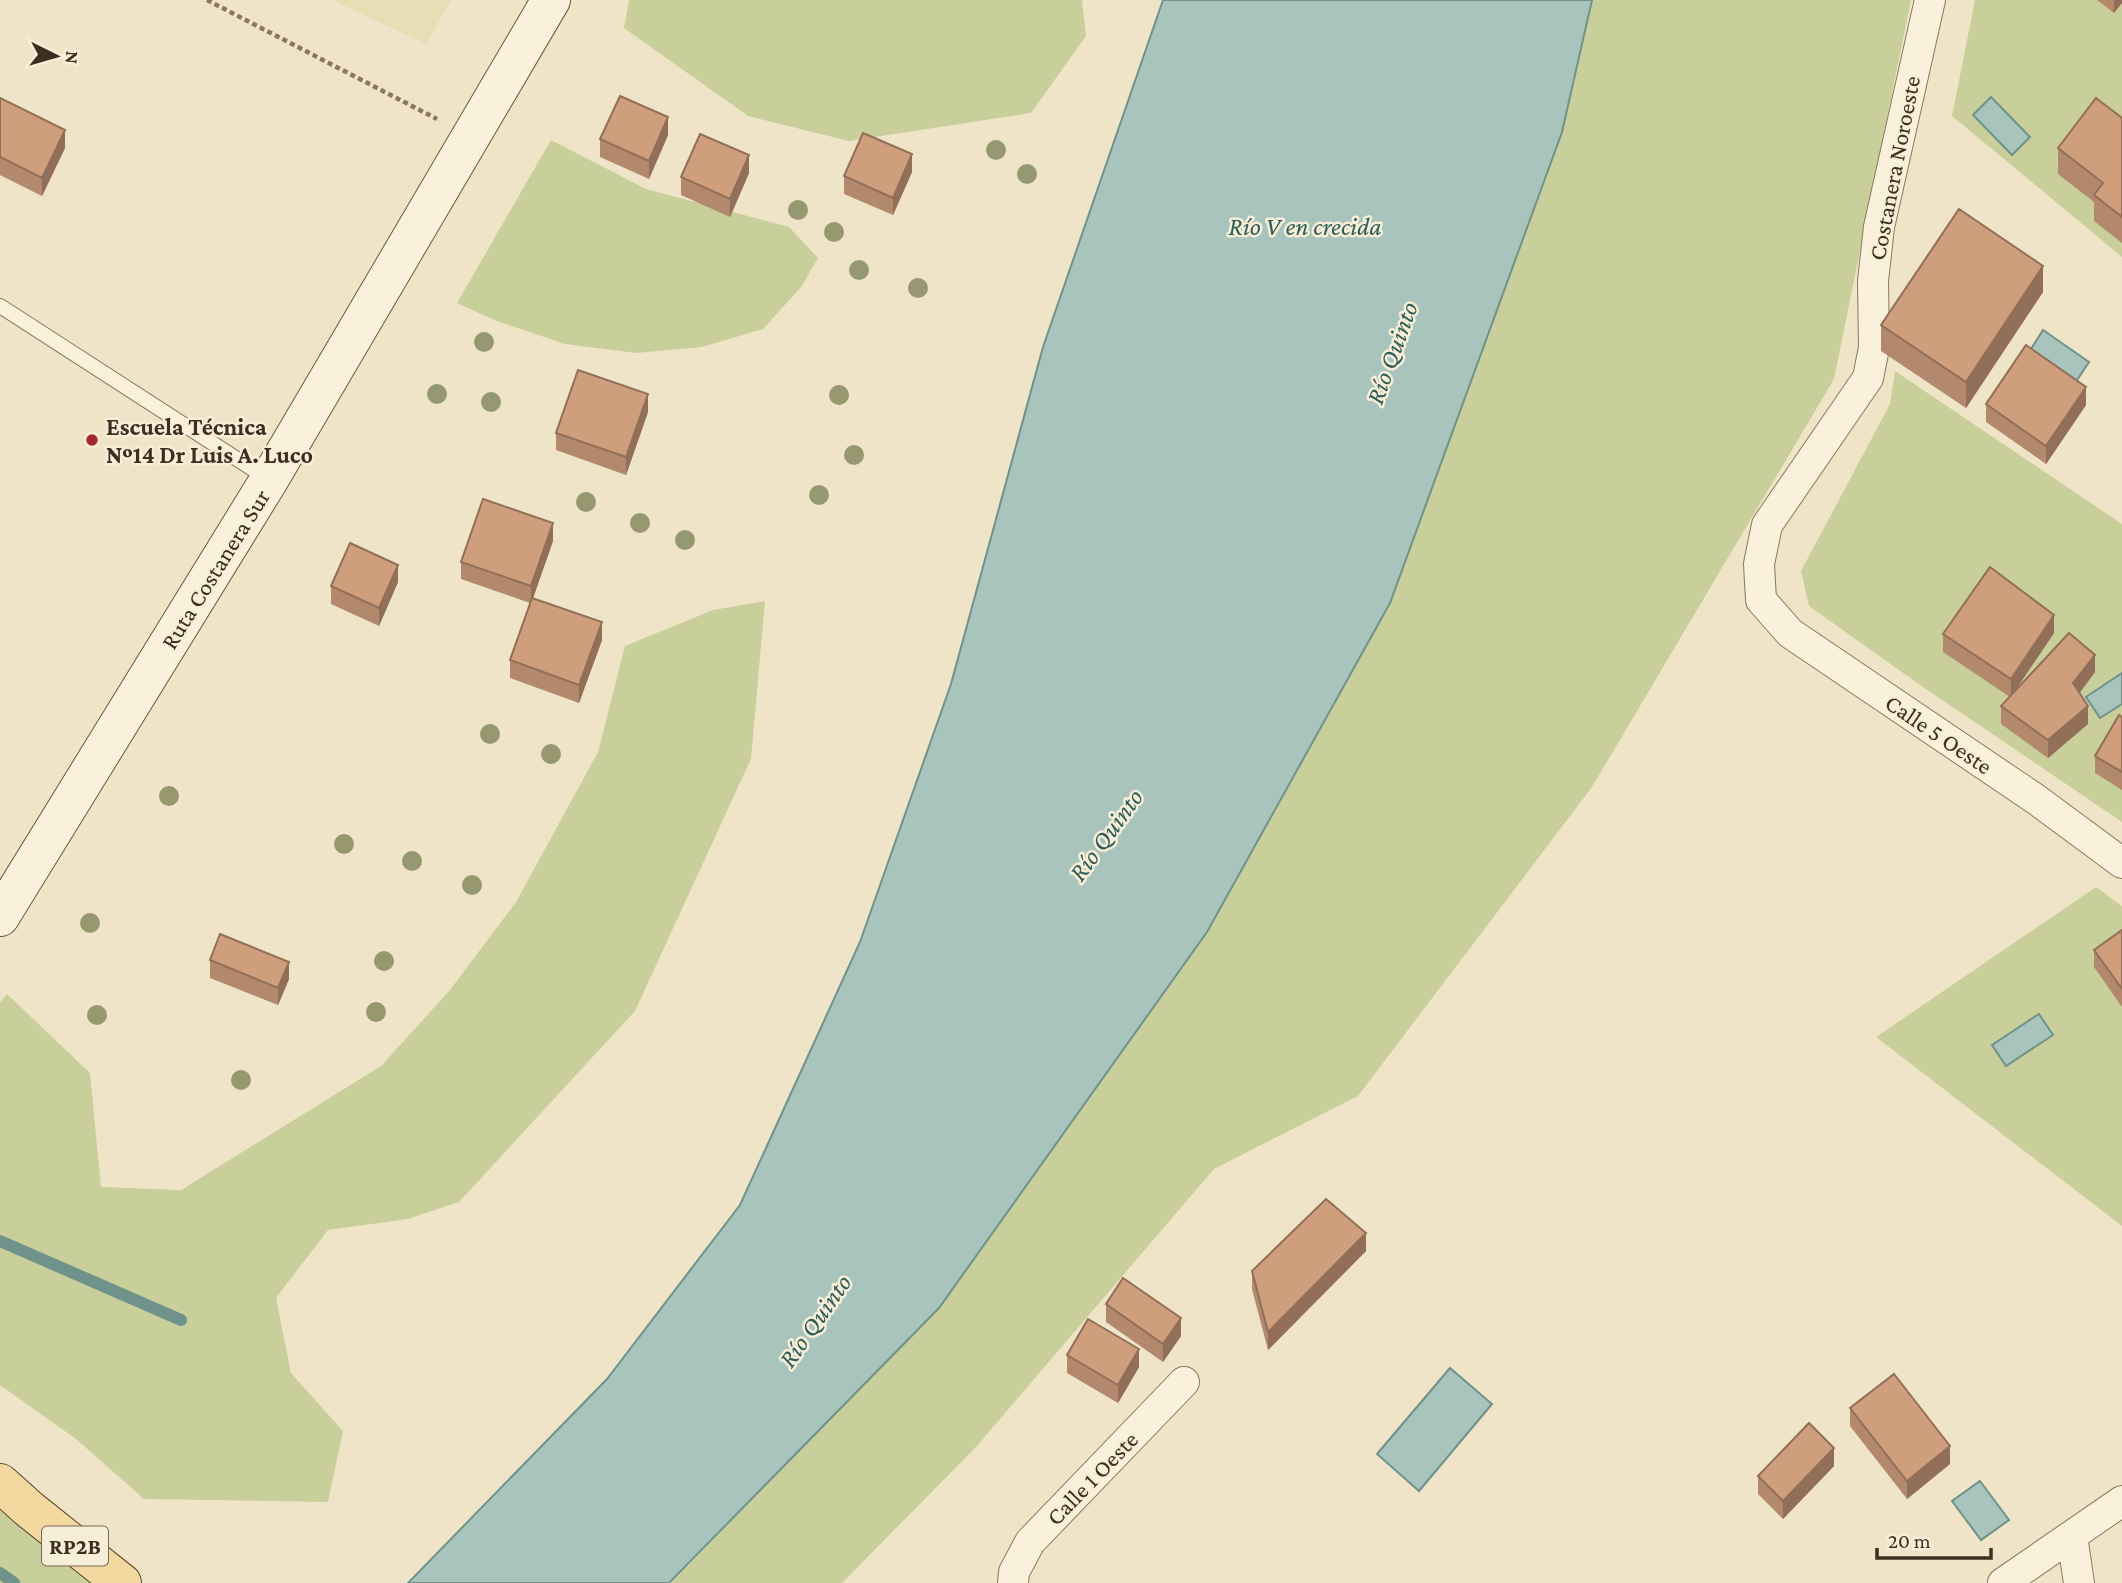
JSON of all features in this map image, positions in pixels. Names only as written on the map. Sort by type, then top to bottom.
[{"type":"main road","name":"Ruta Costanera Sur","points":[[0,917],[269,480],[551,0]]},
{"type":"main road","name":"RP2B","points":[[0,1483],[122,1583]]},
{"type":"street","name":"Costanera Noroeste","points":[[1761,600],[1759,564],[1767,525],[1868,378],[1874,348],[1872,281],[1879,227],[1930,0]]},
{"type":"street","name":"Calle 5 Oeste","points":[[1761,600],[1790,633],[2037,800],[2122,863]]},
{"type":"street","name":"Calle 1 Oeste","points":[[1013,1583],[1014,1572],[1030,1542],[1184,1382]]},
{"type":"street","points":[[2003,1583],[2122,1502]]},
{"type":"street","points":[[2072,1536],[2079,1583]]},
{"type":"lane","points":[[0,306],[269,480]]},
{"type":"path","points":[[207,0],[472,137]]},
{"type":"shaded area","points":[[332,0],[451,0],[426,44]]},
{"type":"green space","points":[[629,0],[1082,0],[1086,36],[1031,113],[849,141],[748,116],[624,28]]},
{"type":"green space","points":[[1592,0],[1911,0],[1834,379],[1592,787],[1358,1096],[1214,1169],[976,1447],[842,1583],[671,1583],[939,1308],[1390,603],[1562,132]]},
{"type":"green space","points":[[1975,0],[2122,0],[2122,257],[1952,116]]},
{"type":"green space","points":[[551,140],[646,189],[789,227],[818,258],[802,286],[763,329],[702,347],[636,353],[565,344],[494,320],[457,303]]},
{"type":"green space","points":[[1895,371],[2122,524],[2122,822],[1809,606],[1801,571],[1890,404]]},
{"type":"green space","points":[[765,601],[751,759],[635,1011],[459,1202],[408,1219],[328,1230],[276,1298],[291,1373],[343,1431],[328,1502],[144,1499],[76,1439],[0,1385],[0,1003],[7,994],[90,1073],[101,1187],[181,1190],[381,1066],[450,990],[516,902],[598,752],[625,646],[713,610]]},
{"type":"green space","points":[[2096,887],[2122,906],[2122,1226],[1876,1037]]},
{"type":"green space","points":[[0,1507],[98,1583],[0,1583]]},
{"type":"water","name":"Río V en crecida","points":[[1163,0],[1592,0],[1562,132],[1390,603],[1207,932],[939,1308],[669,1583],[408,1583],[607,1379],[740,1205],[860,942],[951,684],[1043,347]]},
{"type":"water","points":[[1991,97],[2030,137],[2012,155],[1973,115]]},
{"type":"water","points":[[2043,330],[2089,362],[2075,383],[2029,352]]},
{"type":"water","points":[[2122,673],[2122,704],[2100,718],[2086,697]]},
{"type":"water","points":[[2039,1014],[2053,1035],[2006,1066],[1992,1045]]},
{"type":"water","points":[[1450,1368],[1492,1404],[1419,1491],[1377,1454]]},
{"type":"water","points":[[1980,1481],[2009,1520],[1981,1540],[1952,1501]]},
{"type":"building","points":[[620,96],[668,117],[649,161],[600,139]]},
{"type":"building","points":[[0,98],[65,130],[42,178],[0,157]]},
{"type":"building","points":[[2096,98],[2122,118],[2122,217],[2094,195],[2103,183],[2058,148]]},
{"type":"building","points":[[863,133],[912,154],[893,198],[844,176]]},
{"type":"building","points":[[700,134],[749,155],[730,199],[681,177]]},
{"type":"building","points":[[1959,209],[2043,266],[1966,382],[1881,325]]},
{"type":"building","points":[[2026,345],[2086,387],[2046,446],[1986,404]]},
{"type":"building","points":[[578,370],[648,394],[626,457],[556,433]]},
{"type":"building","points":[[483,499],[553,523],[531,586],[461,562]]},
{"type":"building","points":[[350,543],[398,565],[379,608],[331,586]]},
{"type":"building","points":[[1990,567],[2054,615],[2011,679],[1943,634]]},
{"type":"building","points":[[532,598],[602,622],[579,685],[510,660]]},
{"type":"building","points":[[2069,633],[2095,655],[2073,683],[2088,706],[2048,740],[2001,706]]},
{"type":"building","points":[[2119,715],[2122,717],[2122,772],[2095,756]]},
{"type":"building","points":[[2122,930],[2122,989],[2094,950]]},
{"type":"building","points":[[220,934],[289,962],[278,988],[210,960]]},
{"type":"building","points":[[1326,1199],[1366,1233],[1268,1332],[1252,1271]]},
{"type":"building","points":[[1123,1278],[1181,1318],[1163,1344],[1106,1304]]},
{"type":"building","points":[[1088,1319],[1139,1349],[1118,1385],[1067,1355]]},
{"type":"building","points":[[1894,1374],[1950,1446],[1907,1481],[1850,1408]]},
{"type":"building","points":[[1809,1423],[1834,1448],[1783,1501],[1758,1476]]},
{"type":"waterway","points":[[0,1241],[181,1320]]},
{"type":"waterway","points":[[0,1573],[14,1583]]},
{"type":"place","name":"Escuela Técnica Nº14 Dr Luis A. Luco","points":[[92,440]]},
{"type":"water label","name":"Río Quinto","points":[[1392,353]]},
{"type":"water label","name":"Río Quinto","points":[[1106,835]]},
{"type":"water label","name":"Río Quinto","points":[[815,1321]]}]
